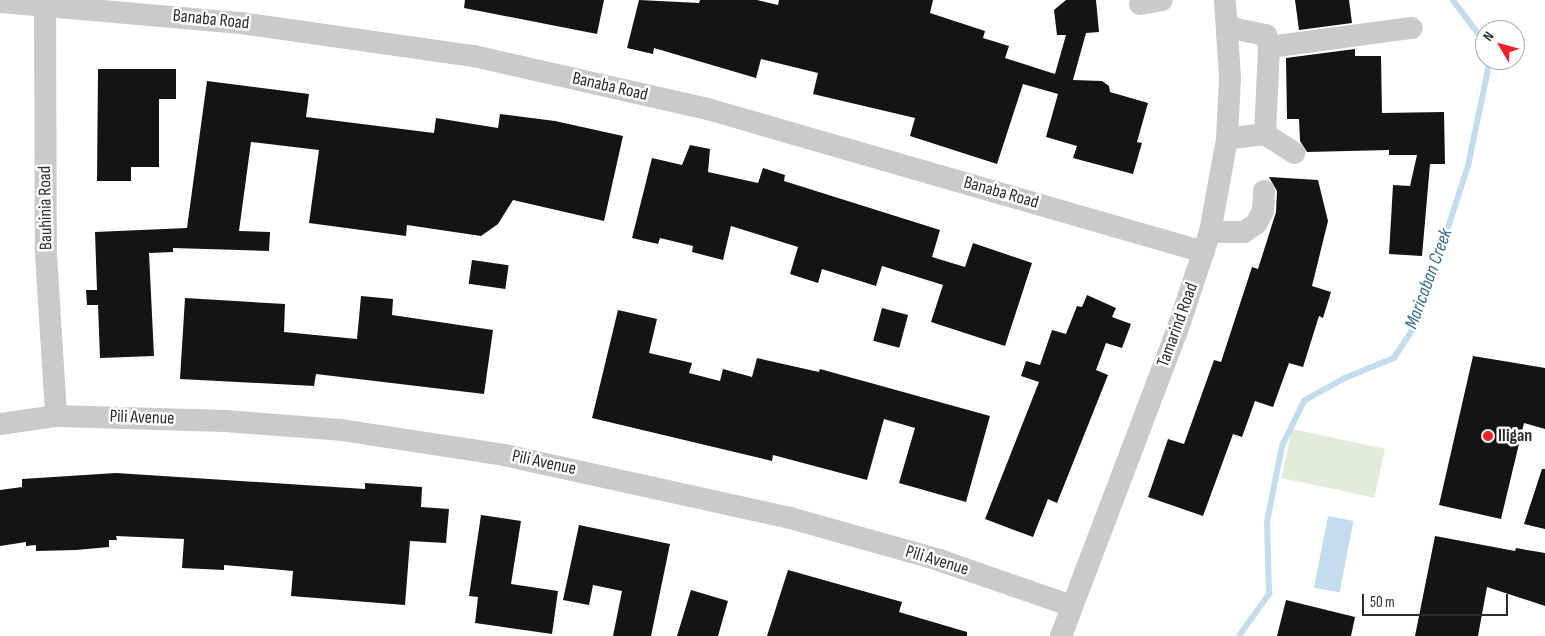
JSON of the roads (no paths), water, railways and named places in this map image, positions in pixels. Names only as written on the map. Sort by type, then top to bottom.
[{"type":"street","points":[[1140,4],[1162,0]]},
{"type":"street","name":"Tamarind Road","points":[[1061,636],[1207,242],[1227,139],[1230,78],[1225,0]]},
{"type":"street","name":"Banaba Road","points":[[0,2],[45,2],[242,23],[474,56],[711,110],[1207,242],[1244,232],[1256,224],[1263,211],[1264,191]]},
{"type":"street","name":"Bauhinia Road","points":[[45,2],[46,255],[56,416]]},
{"type":"street","points":[[1227,27],[1266,35],[1269,47],[1265,134]]},
{"type":"street","points":[[1269,47],[1412,28]]},
{"type":"street","points":[[1227,139],[1265,134],[1294,152]]},
{"type":"street","name":"Pili Avenue","points":[[0,424],[56,416],[225,421],[341,430],[504,455],[790,518],[939,560],[1072,606]]},
{"type":"water","points":[[1328,516],[1354,521],[1340,593],[1314,588]]},
{"type":"waterway","name":"Maricaban Creek","points":[[1453,0],[1475,29]]},
{"type":"waterway","name":"Maricaban Creek","points":[[1239,636],[1269,594],[1267,522],[1282,446],[1304,401],[1345,378],[1394,358],[1417,323],[1468,166],[1488,70]]},
{"type":"place","name":"Iligan","points":[[1488,436]]}]
